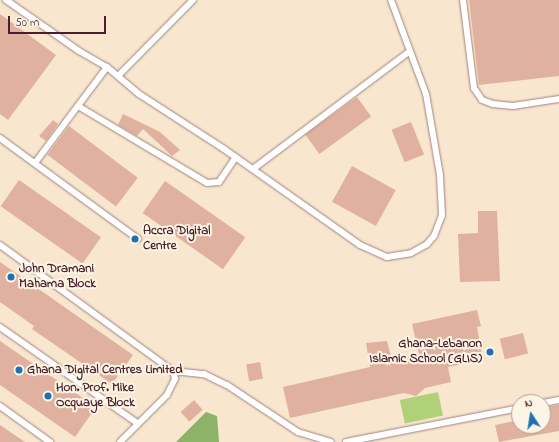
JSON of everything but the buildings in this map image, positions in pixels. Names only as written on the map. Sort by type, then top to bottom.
[{"type":"lane","points":[[6,0],[79,51],[107,67],[139,94],[253,169],[376,254],[387,257],[398,257],[427,244],[434,236],[442,215],[440,175],[426,94],[409,52],[391,0]]},
{"type":"lane","points":[[118,76],[193,0]]},
{"type":"lane","points":[[463,0],[474,88],[482,100],[493,104],[512,106],[559,99]]},
{"type":"lane","points":[[253,169],[409,52]]},
{"type":"lane","points":[[35,163],[107,67]]},
{"type":"lane","points":[[78,106],[206,184],[219,182],[236,158]]},
{"type":"lane","points":[[0,138],[138,239]]},
{"type":"lane","points":[[0,245],[173,371],[204,374],[215,379],[298,432],[331,442]]},
{"type":"lane","points":[[0,327],[137,423]]},
{"type":"lane","points":[[120,442],[172,387],[175,379],[173,371]]},
{"type":"lane","points":[[0,406],[50,442]]},
{"type":"lane","points":[[346,442],[511,410]]},
{"type":"green space","points":[[438,392],[443,415],[405,424],[400,400]]},
{"type":"green space","points":[[206,412],[217,416],[219,442],[176,442]]},
{"type":"place","name":"Accra Digital Centre","points":[[135,239]]},
{"type":"place","name":"John Dramani Mahama Block","points":[[11,277]]},
{"type":"place","name":"Ghana-Lebanon Islamic School (GLIS)","points":[[490,352]]},
{"type":"place","name":"Ghana Digital Centres Limited","points":[[19,370]]},
{"type":"place","name":"Hon. Prof. Mike Ocquaye Block","points":[[48,396]]}]
